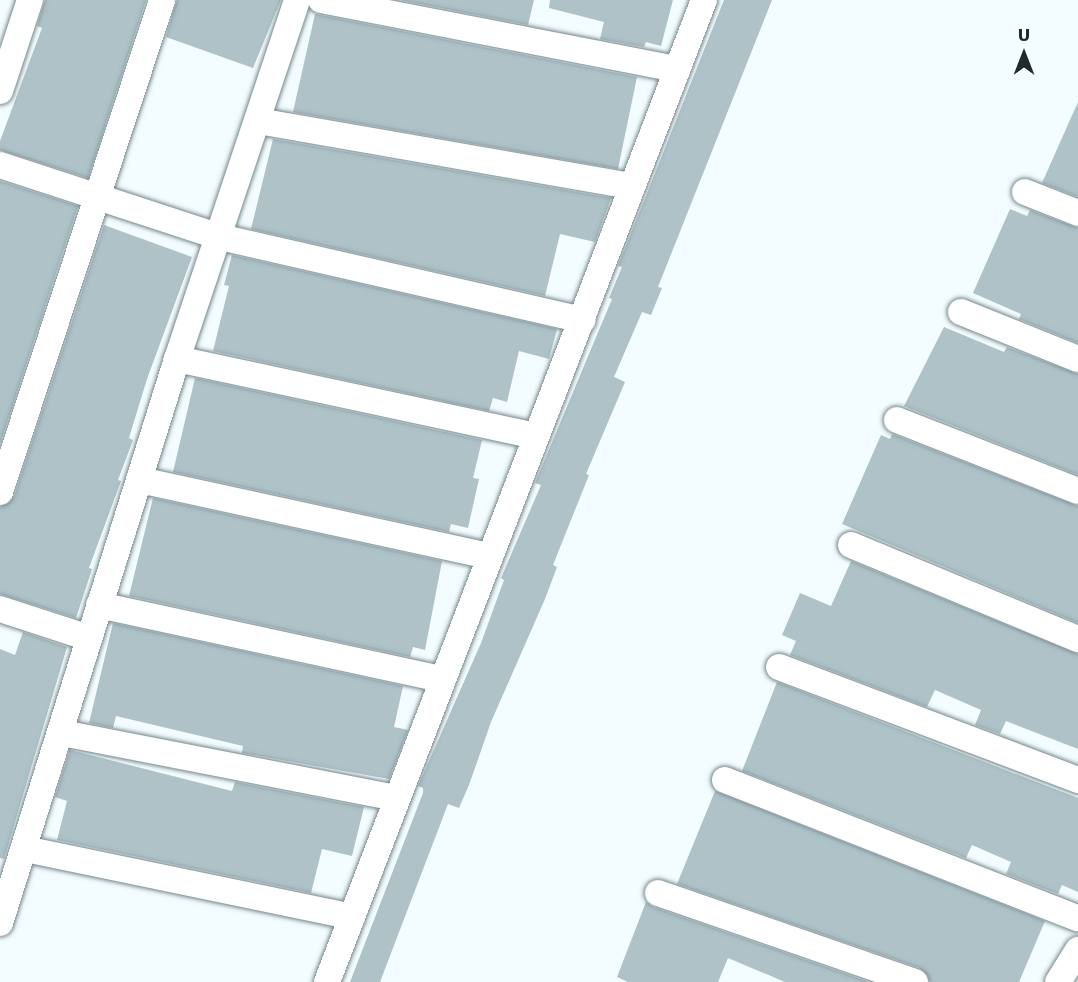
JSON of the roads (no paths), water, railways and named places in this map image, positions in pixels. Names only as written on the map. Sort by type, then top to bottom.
[{"type":"street","points":[[0,91],[7,51],[30,0]]},
{"type":"street","points":[[0,492],[100,196],[162,0]]},
{"type":"street","points":[[0,923],[26,849],[99,605],[177,359],[220,237],[297,0]]},
{"type":"street","points":[[321,0],[677,69]]},
{"type":"street","points":[[327,982],[395,798],[535,436],[583,320],[631,186],[704,0]]},
{"type":"street","points":[[258,121],[631,186]]},
{"type":"street","points":[[0,165],[220,237],[583,320]]},
{"type":"street","points":[[1025,192],[1078,213]]},
{"type":"street","points":[[961,312],[1078,359]]},
{"type":"street","points":[[177,359],[535,436]]},
{"type":"street","points":[[897,420],[1078,491]]},
{"type":"street","points":[[140,480],[490,556]]},
{"type":"street","points":[[851,545],[1078,639]]},
{"type":"street","points":[[99,605],[442,680]]},
{"type":"street","points":[[0,609],[89,638]]},
{"type":"street","points":[[779,667],[1078,780]]},
{"type":"street","points":[[62,733],[395,798]]},
{"type":"street","points":[[725,780],[1078,918]]},
{"type":"street","points":[[26,849],[352,917]]},
{"type":"street","points":[[657,893],[915,982]]},
{"type":"street","points":[[1058,982],[1078,950]]}]
